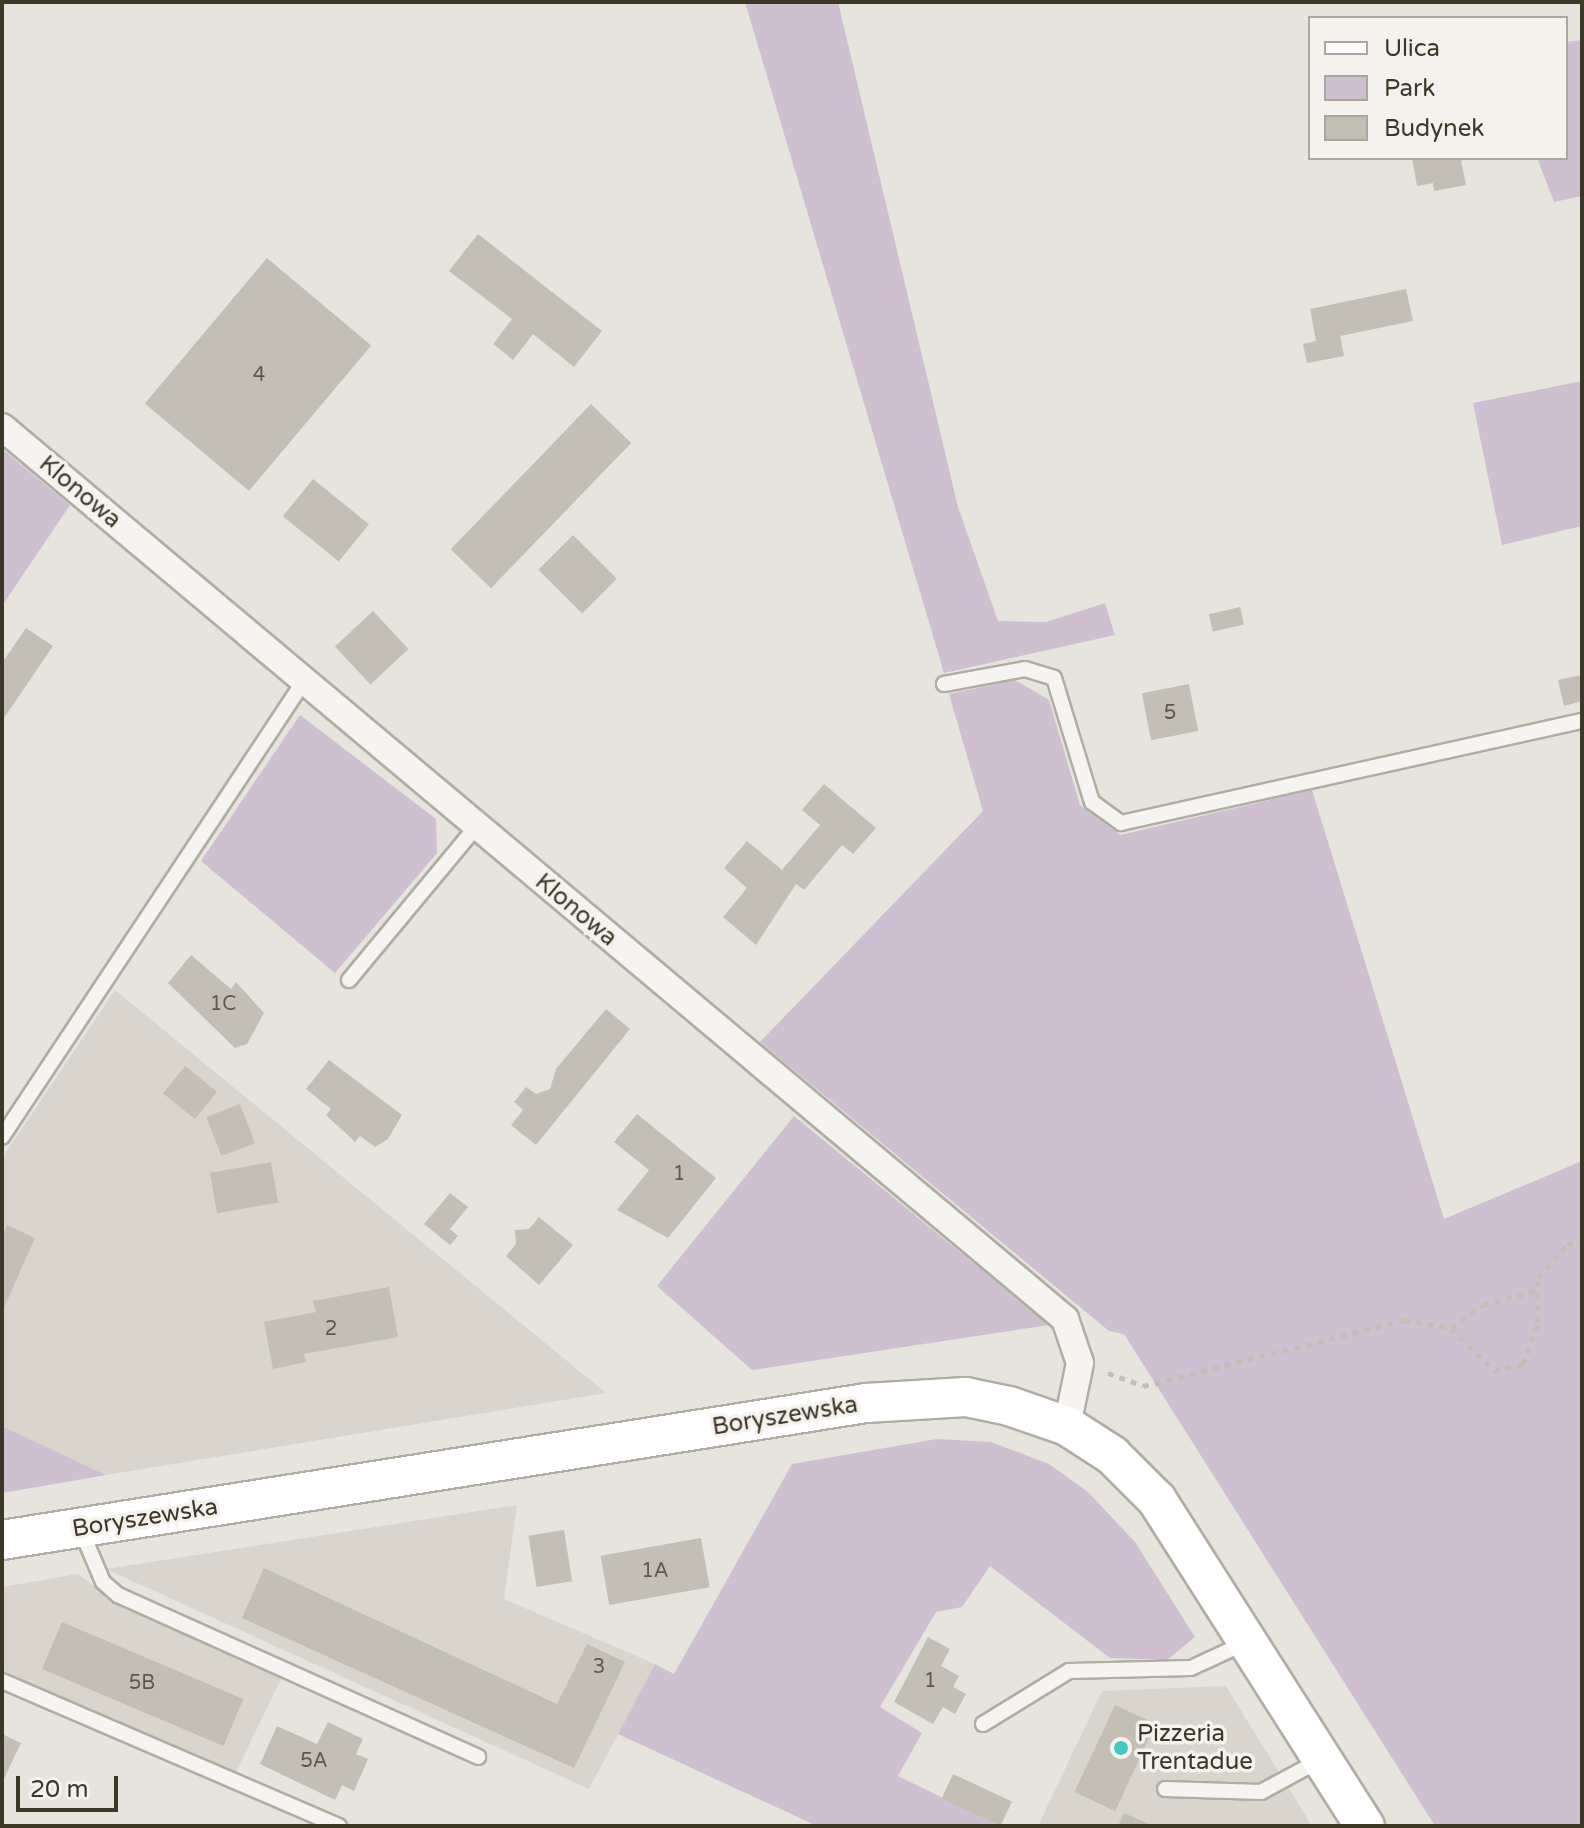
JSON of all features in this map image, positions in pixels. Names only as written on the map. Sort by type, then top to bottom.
[{"type":"main road","name":"Boryszewska","points":[[2,1540],[917,1397],[966,1397],[1067,1426],[1112,1455],[1157,1500],[1251,1640],[1365,1826]]},
{"type":"street","name":"Klonowa","points":[[2,427],[1065,1319],[1080,1363]]},
{"type":"street","points":[[1067,1426],[1080,1363]]},
{"type":"lane","points":[[944,684],[1025,669],[1054,678],[1092,802],[1121,823],[1582,721]]},
{"type":"lane","points":[[2,1137],[304,681]]},
{"type":"lane","points":[[349,980],[476,827]]},
{"type":"lane","points":[[81,1528],[103,1582],[118,1595],[478,1757]]},
{"type":"lane","points":[[983,1724],[1069,1671],[1191,1668],[1251,1640]]},
{"type":"lane","points":[[2,1681],[339,1826]]},
{"type":"lane","points":[[1165,1789],[1261,1792],[1323,1758]]},
{"type":"path","points":[[1080,1363],[1143,1386],[1404,1320],[1451,1328],[1494,1371],[1523,1364],[1538,1323],[1538,1278],[1567,1244],[1582,1241]]},
{"type":"path","points":[[1451,1328],[1483,1305],[1539,1290]]},
{"type":"shaded area","points":[[115,990],[606,1393],[106,1475],[2,1426],[2,1158]]},
{"type":"shaded area","points":[[517,1505],[504,1599],[655,1664],[589,1789],[106,1569]]},
{"type":"shaded area","points":[[78,1574],[118,1604],[281,1679],[234,1776],[2,1670],[2,1587]]},
{"type":"shaded area","points":[[1226,1686],[1312,1826],[1038,1826],[1102,1691]]},
{"type":"green space","points":[[745,2],[838,2],[958,507],[998,621],[1046,622],[1105,603],[1115,635],[944,673]]},
{"type":"green space","points":[[1582,40],[1582,196],[1554,202],[1538,160],[1568,160],[1568,42]]},
{"type":"green space","points":[[1582,381],[1582,526],[1502,545],[1473,403]]},
{"type":"green space","points":[[2,449],[70,505],[2,606]]},
{"type":"green space","points":[[1015,680],[1049,700],[1080,805],[1120,835],[1312,790],[1444,1219],[1582,1161],[1582,1826],[1435,1826],[1124,1334],[1109,1331],[760,1042],[983,811],[949,694]]},
{"type":"green space","points":[[300,715],[436,819],[437,853],[335,973],[201,861]]},
{"type":"green space","points":[[794,1116],[1049,1325],[752,1370],[657,1286]]},
{"type":"green space","points":[[2,1426],[106,1475],[2,1493]]},
{"type":"green space","points":[[937,1439],[991,1442],[1049,1464],[1088,1492],[1135,1542],[1195,1637],[1167,1660],[1110,1658],[990,1566],[962,1607],[936,1612],[880,1707],[922,1733],[898,1776],[1000,1826],[817,1826],[618,1734],[655,1664],[674,1674],[792,1464]]},
{"type":"building","points":[[1412,160],[1463,160],[1461,161],[1466,185],[1434,191],[1433,183],[1417,186]]},
{"type":"building","points":[[478,234],[602,331],[574,367],[533,334],[513,360],[493,344],[512,319],[449,271]]},
{"type":"building","points":[[267,258],[371,345],[249,491],[145,404]]},
{"type":"building","points":[[1406,289],[1413,321],[1340,336],[1344,356],[1307,363],[1303,344],[1316,341],[1310,309]]},
{"type":"building","points":[[591,404],[631,443],[491,588],[451,549]]},
{"type":"building","points":[[313,479],[369,524],[339,562],[283,516]]},
{"type":"building","points":[[573,535],[617,579],[582,613],[538,570]]},
{"type":"building","points":[[1240,607],[1244,625],[1213,632],[1209,614]]},
{"type":"building","points":[[373,611],[408,649],[370,684],[335,646]]},
{"type":"building","points":[[26,628],[53,646],[2,721],[2,663]]},
{"type":"building","points":[[1582,675],[1582,701],[1564,706],[1558,680]]},
{"type":"building","points":[[1189,684],[1198,731],[1151,740],[1142,693]]},
{"type":"building","points":[[824,784],[876,828],[853,854],[842,845],[804,890],[796,884],[756,945],[723,917],[747,888],[724,868],[747,841],[782,870],[820,825],[802,810]]},
{"type":"building","points":[[191,955],[231,989],[236,982],[264,1013],[247,1044],[235,1048],[168,983]]},
{"type":"building","points":[[606,1009],[630,1029],[536,1145],[511,1125],[523,1110],[514,1102],[526,1087],[536,1094],[550,1089],[556,1069]]},
{"type":"building","points":[[329,1060],[402,1115],[388,1139],[375,1147],[360,1136],[355,1142],[326,1115],[331,1109],[306,1089]]},
{"type":"building","points":[[185,1066],[217,1092],[195,1119],[163,1093]]},
{"type":"building","points":[[240,1104],[255,1143],[221,1156],[206,1117]]},
{"type":"building","points":[[637,1114],[716,1178],[668,1238],[617,1210],[649,1170],[614,1142]]},
{"type":"building","points":[[271,1162],[278,1202],[217,1213],[210,1173]]},
{"type":"building","points":[[450,1193],[468,1207],[450,1229],[458,1236],[450,1245],[424,1224]]},
{"type":"building","points":[[539,1217],[573,1245],[539,1285],[506,1256],[516,1244],[515,1230],[529,1229]]},
{"type":"building","points":[[7,1225],[35,1238],[2,1312],[2,1237]]},
{"type":"building","points":[[389,1287],[398,1337],[304,1354],[306,1362],[273,1369],[264,1322],[316,1312],[313,1301]]},
{"type":"building","points":[[564,1530],[572,1581],[537,1587],[528,1536]]},
{"type":"building","points":[[701,1538],[710,1587],[609,1605],[601,1556]]},
{"type":"building","points":[[264,1568],[557,1704],[587,1644],[625,1662],[574,1768],[242,1618]]},
{"type":"building","points":[[62,1622],[243,1699],[223,1746],[42,1669]]},
{"type":"building","points":[[928,1637],[950,1649],[941,1666],[959,1676],[953,1687],[966,1694],[955,1714],[943,1707],[933,1724],[894,1702]]},
{"type":"building","points":[[1115,1705],[1156,1724],[1115,1811],[1074,1792]]},
{"type":"building","points":[[328,1722],[363,1739],[356,1754],[368,1759],[354,1791],[342,1785],[335,1800],[260,1764],[277,1726],[317,1744]]},
{"type":"building","points":[[2,1734],[21,1743],[2,1783]]},
{"type":"building","points":[[953,1774],[1012,1801],[1000,1826],[942,1798]]},
{"type":"building","points":[[1124,1813],[1153,1826],[1118,1826]]},
{"type":"place","name":"Pizzeria Trentadue","points":[[1121,1748]]}]
